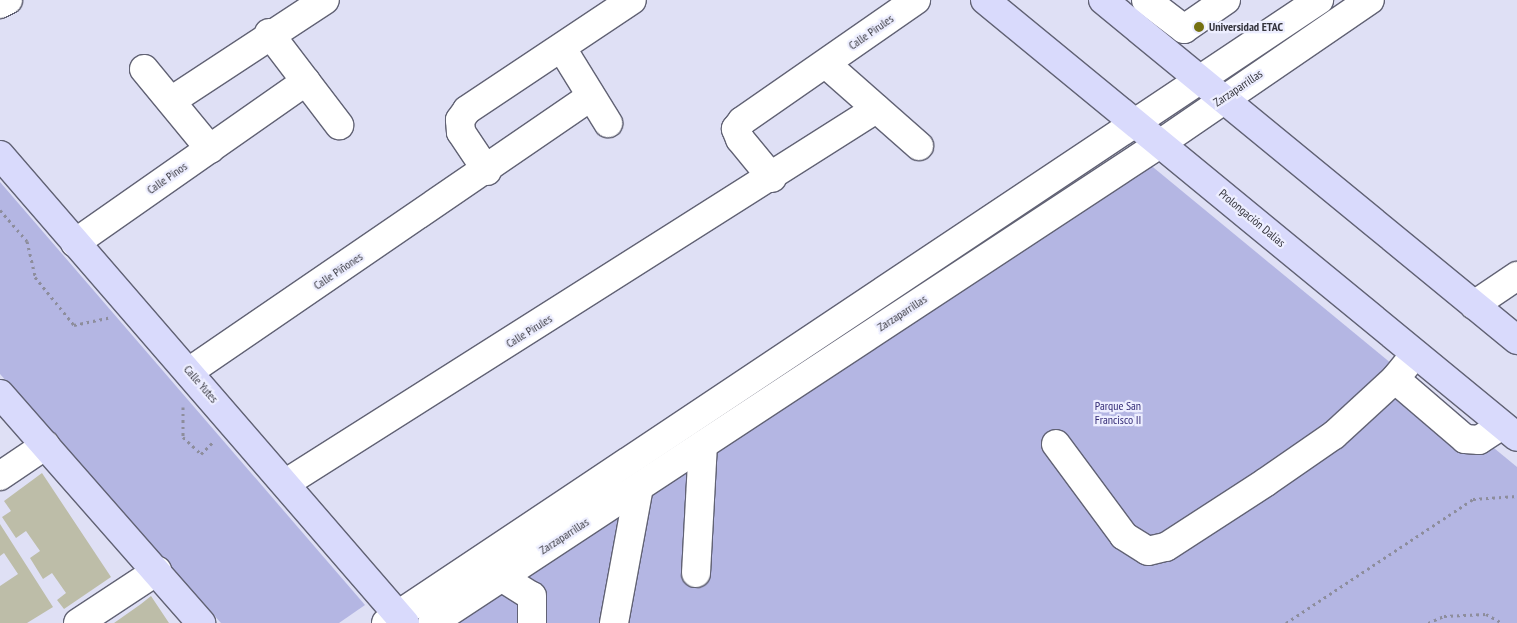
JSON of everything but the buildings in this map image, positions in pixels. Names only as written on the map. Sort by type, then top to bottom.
[{"type":"main road","name":"Prolongación Dalias","points":[[985,0],[1510,431]]},
{"type":"main road","points":[[1104,0],[1517,340]]},
{"type":"main road","name":"Calle Yutes","points":[[0,155],[286,483],[396,620]]},
{"type":"main road","points":[[0,394],[201,623]]},
{"type":"street","points":[[0,4],[8,0]]},
{"type":"street","points":[[171,101],[269,33],[325,0]]},
{"type":"street","points":[[487,171],[461,132],[460,120],[467,110],[563,50],[632,0]]},
{"type":"street","name":"Calle Pirules","points":[[772,178],[736,129],[916,0]]},
{"type":"street","points":[[1146,0],[1184,29],[1226,0]]},
{"type":"street","points":[[396,620],[1134,121],[1319,0]]},
{"type":"street","name":"Zarzaparrillas","points":[[432,623],[1161,143],[1221,98],[1370,0]]},
{"type":"street","points":[[269,33],[339,125]]},
{"type":"street","points":[[563,50],[608,123]]},
{"type":"street","points":[[826,64],[919,146]]},
{"type":"street","points":[[144,69],[210,149]]},
{"type":"street","name":"Calle Pinos","points":[[75,243],[306,81]]},
{"type":"street","name":"Calle Piñones","points":[[190,371],[487,171],[591,96]]},
{"type":"street","name":"Calle Pirules","points":[[286,483],[772,178],[876,109]]},
{"type":"street","points":[[1474,305],[1517,276]]},
{"type":"street","points":[[1056,444],[1124,536],[1148,551],[1166,547],[1334,435],[1395,379],[1415,353]]},
{"type":"street","points":[[1395,379],[1465,439],[1478,440],[1510,431]]},
{"type":"street","points":[[696,573],[703,444]]},
{"type":"street","points":[[0,476],[46,445]]},
{"type":"street","points":[[614,623],[640,487]]},
{"type":"street","points":[[78,623],[157,571]]},
{"type":"street","points":[[501,577],[532,596],[532,623]]},
{"type":"path","points":[[0,210],[27,241],[35,276],[74,325],[110,318],[117,325]]},
{"type":"path","points":[[181,401],[183,437],[201,454],[233,421]]},
{"type":"path","points":[[1286,623],[1473,499],[1517,496]]},
{"type":"path","points":[[1428,623],[1444,616],[1486,614],[1502,623]]},
{"type":"green space","name":"Parque San Francisco II","points":[[1131,149],[1517,467],[1517,623],[440,623]]},
{"type":"green space","points":[[0,182],[365,605],[339,623],[221,623],[0,374]]},
{"type":"place","name":"Universidad ETAC","points":[[1199,27]]}]
